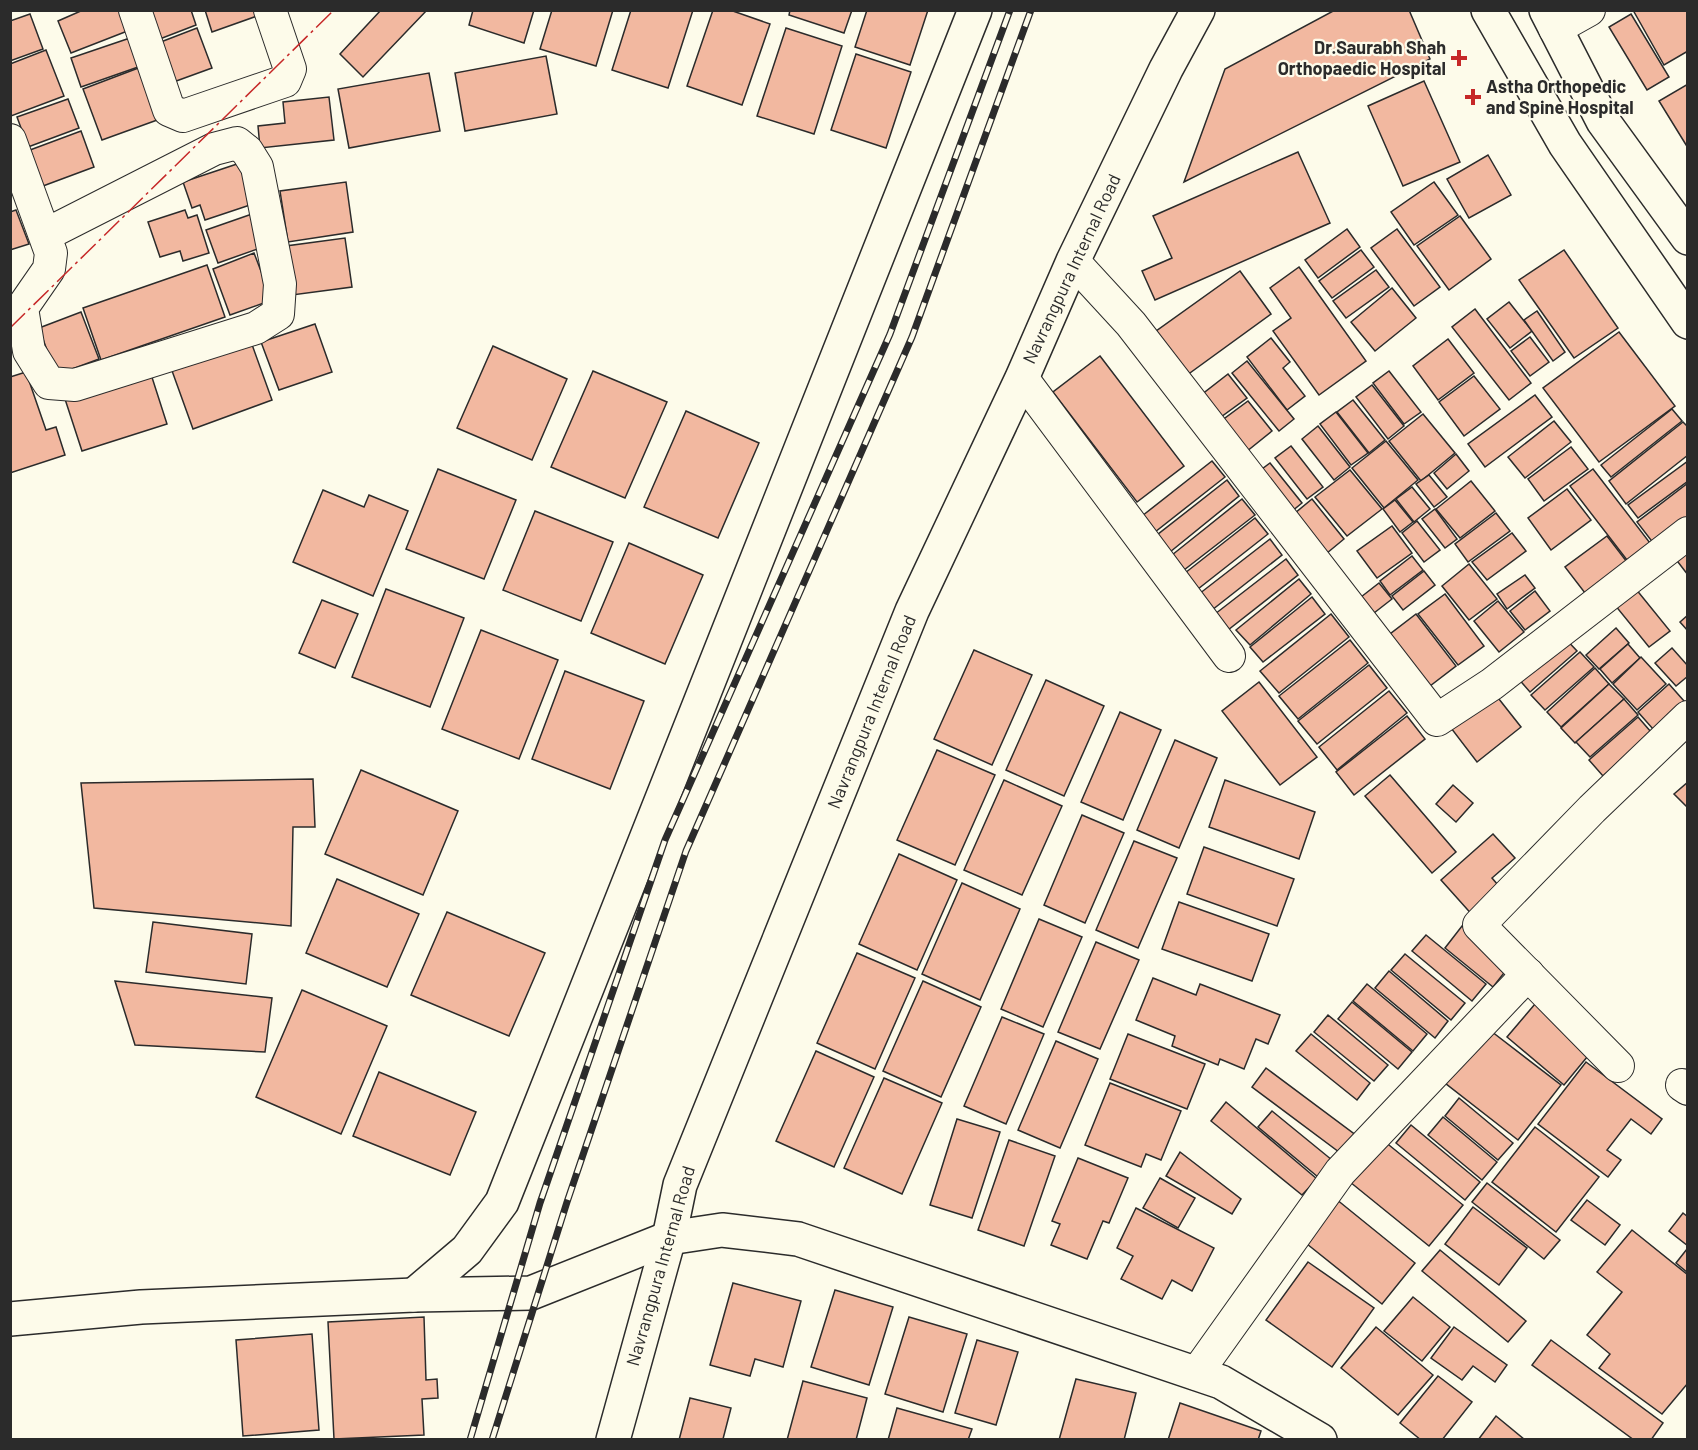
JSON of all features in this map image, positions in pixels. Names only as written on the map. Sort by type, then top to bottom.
[{"type":"street","points":[[135,10],[169,110],[183,116],[285,81],[290,69],[270,10]]},
{"type":"street","points":[[414,1295],[466,1250],[502,1202],[975,10]]},
{"type":"street","name":"Navrangpura Internal Road","points":[[613,1440],[669,1238],[680,1185],[908,622],[1022,378],[1073,261],[1166,69],[1198,10]]},
{"type":"street","points":[[1488,10],[1565,144],[1688,322]]},
{"type":"street","points":[[1589,10],[1550,20],[1604,121],[1688,238]]},
{"type":"street","points":[[10,140],[51,253],[49,269],[22,308],[29,351],[49,383],[75,385],[256,328],[278,314],[280,284],[257,167],[247,151],[237,143],[214,149],[45,235]]},
{"type":"street","points":[[1073,261],[1131,324],[1437,720],[1492,684],[1688,532]]},
{"type":"street","points":[[1022,378],[1229,656]]},
{"type":"street","points":[[1618,1066],[1479,924],[1592,809],[1688,717]]},
{"type":"street","points":[[1196,1374],[1340,1172],[1528,974]]},
{"type":"street","points":[[10,1319],[141,1307],[414,1295],[531,1293],[669,1238],[722,1230],[798,1239],[1221,1382],[1320,1440]]},
{"type":"building","points":[[83,10],[123,10],[130,30],[71,53],[58,21]]},
{"type":"building","points":[[141,10],[191,10],[196,25],[152,42]]},
{"type":"building","points":[[205,10],[259,10],[260,15],[212,32]]},
{"type":"building","points":[[381,10],[427,10],[363,77],[340,54]]},
{"type":"building","points":[[473,10],[534,10],[524,43],[469,25]]},
{"type":"building","points":[[552,10],[613,10],[596,66],[540,49]]},
{"type":"building","points":[[631,10],[693,10],[668,88],[612,70]]},
{"type":"building","points":[[713,10],[730,10],[770,24],[742,105],[687,86]]},
{"type":"building","points":[[790,10],[852,10],[844,33],[789,15]]},
{"type":"building","points":[[867,10],[928,10],[910,65],[855,47]]},
{"type":"building","points":[[1335,10],[1409,10],[1430,59],[1184,182],[1225,69]]},
{"type":"building","points":[[1633,10],[1688,10],[1688,51],[1664,65]]},
{"type":"building","points":[[30,14],[43,49],[10,61],[10,21]]},
{"type":"building","points":[[1631,14],[1669,77],[1647,90],[1609,27]]},
{"type":"building","points":[[197,28],[212,68],[168,84],[153,45]]},
{"type":"building","points":[[786,28],[842,46],[814,134],[757,116]]},
{"type":"building","points":[[130,38],[141,66],[81,87],[71,58]]},
{"type":"building","points":[[46,50],[64,96],[11,116],[10,64]]},
{"type":"building","points":[[856,54],[911,72],[886,148],[831,130]]},
{"type":"building","points":[[546,56],[557,114],[465,131],[455,73]]},
{"type":"building","points":[[141,67],[160,119],[102,140],[83,89]]},
{"type":"building","points":[[429,73],[440,131],[349,148],[338,89]]},
{"type":"building","points":[[1424,81],[1460,162],[1403,186],[1368,106]]},
{"type":"building","points":[[1688,84],[1688,148],[1659,101]]},
{"type":"building","points":[[329,97],[334,140],[260,148],[258,126],[285,123],[283,102]]},
{"type":"building","points":[[68,99],[79,128],[28,147],[17,117]]},
{"type":"building","points":[[81,131],[94,167],[43,186],[30,150]]},
{"type":"building","points":[[1298,152],[1330,223],[1155,300],[1142,271],[1172,258],[1153,216]]},
{"type":"building","points":[[1488,155],[1511,195],[1469,218],[1447,179]]},
{"type":"building","points":[[240,163],[253,204],[205,220],[200,205],[192,208],[183,182]]},
{"type":"building","points":[[346,182],[353,232],[288,242],[280,191]]},
{"type":"building","points":[[1434,182],[1458,215],[1414,245],[1391,212]]},
{"type":"building","points":[[16,210],[29,244],[10,250],[10,212]]},
{"type":"building","points":[[185,210],[188,218],[197,215],[209,253],[183,261],[180,251],[160,257],[148,222]]},
{"type":"building","points":[[252,214],[263,247],[218,263],[206,230]]},
{"type":"building","points":[[1460,216],[1491,259],[1449,290],[1417,246]]},
{"type":"building","points":[[1347,229],[1360,247],[1318,278],[1305,260]]},
{"type":"building","points":[[1397,229],[1440,287],[1414,306],[1371,248]]},
{"type":"building","points":[[345,238],[352,287],[292,295],[286,246]]},
{"type":"building","points":[[1361,250],[1374,267],[1332,298],[1319,281]]},
{"type":"building","points":[[1564,250],[1618,328],[1574,358],[1519,280]]},
{"type":"building","points":[[254,253],[272,300],[230,315],[213,269]]},
{"type":"building","points":[[207,265],[225,317],[101,360],[83,308]]},
{"type":"building","points":[[1299,267],[1366,361],[1319,395],[1273,331],[1291,318],[1270,288]]},
{"type":"building","points":[[1376,270],[1389,287],[1346,318],[1333,301]]},
{"type":"building","points":[[1240,271],[1271,314],[1183,378],[1152,334]]},
{"type":"building","points":[[1392,288],[1416,318],[1375,351],[1351,322]]},
{"type":"building","points":[[1509,302],[1532,331],[1510,348],[1487,319]]},
{"type":"building","points":[[1475,309],[1531,383],[1509,400],[1452,327]]},
{"type":"building","points":[[1537,311],[1565,352],[1553,361],[1524,320]]},
{"type":"building","points":[[81,312],[99,359],[56,375],[39,328]]},
{"type":"building","points":[[315,324],[332,372],[279,390],[261,342]]},
{"type":"building","points":[[1619,332],[1675,406],[1599,462],[1543,388]]},
{"type":"building","points":[[1530,337],[1549,362],[1530,376],[1511,351]]},
{"type":"building","points":[[1271,338],[1290,362],[1283,368],[1305,396],[1287,410],[1247,357]]},
{"type":"building","points":[[250,339],[272,400],[193,429],[171,368]]},
{"type":"building","points":[[1448,339],[1474,373],[1438,400],[1413,366]]},
{"type":"building","points":[[493,346],[567,379],[532,460],[457,428]]},
{"type":"building","points":[[1100,356],[1184,466],[1137,502],[1053,392]]},
{"type":"building","points":[[1247,361],[1294,419],[1279,431],[1232,373]]},
{"type":"building","points":[[149,368],[167,424],[82,451],[64,396]]},
{"type":"building","points":[[593,371],[667,402],[625,498],[551,467]]},
{"type":"building","points":[[1389,371],[1421,412],[1404,424],[1373,383]]},
{"type":"building","points":[[26,372],[46,430],[56,427],[65,455],[10,473],[10,377]]},
{"type":"building","points":[[1228,374],[1247,398],[1214,422],[1196,399]]},
{"type":"building","points":[[1474,376],[1500,409],[1464,436],[1439,402]]},
{"type":"building","points":[[1372,385],[1404,426],[1388,439],[1356,397]]},
{"type":"building","points":[[1535,395],[1552,417],[1485,467],[1468,444]]},
{"type":"building","points":[[1353,400],[1385,440],[1369,453],[1337,412]]},
{"type":"building","points":[[1248,401],[1272,431],[1241,456],[1217,424]]},
{"type":"building","points":[[1672,409],[1682,421],[1611,477],[1601,465]]},
{"type":"building","points":[[686,411],[759,443],[718,538],[644,507]]},
{"type":"building","points":[[1336,412],[1368,453],[1351,465],[1320,424]]},
{"type":"building","points":[[1423,414],[1455,453],[1421,481],[1389,441]]},
{"type":"building","points":[[1554,421],[1571,442],[1525,478],[1508,457]]},
{"type":"building","points":[[1683,422],[1688,427],[1688,455],[1626,504],[1609,481]]},
{"type":"building","points":[[1318,426],[1350,467],[1334,480],[1302,439]]},
{"type":"building","points":[[1386,441],[1418,480],[1384,508],[1352,468]]},
{"type":"building","points":[[1291,446],[1323,487],[1307,499],[1275,458]]},
{"type":"building","points":[[1571,447],[1588,469],[1544,501],[1528,479]]},
{"type":"building","points":[[1456,454],[1469,471],[1447,489],[1434,473]]},
{"type":"building","points":[[1212,461],[1225,477],[1155,532],[1142,516]]},
{"type":"building","points":[[1688,461],[1688,481],[1638,518],[1628,505]]},
{"type":"building","points":[[1270,463],[1302,503],[1286,516],[1254,475]]},
{"type":"building","points":[[438,469],[516,500],[484,579],[406,549]]},
{"type":"building","points":[[1593,469],[1650,543],[1627,560],[1570,486]]},
{"type":"building","points":[[1350,470],[1382,509],[1347,536],[1315,497]]},
{"type":"building","points":[[1429,475],[1447,497],[1434,507],[1416,484]]},
{"type":"building","points":[[1227,480],[1239,496],[1170,552],[1157,535]]},
{"type":"building","points":[[1471,481],[1495,511],[1460,538],[1436,509]]},
{"type":"building","points":[[1688,483],[1688,518],[1654,544],[1637,522]]},
{"type":"building","points":[[1412,487],[1430,509],[1414,522],[1396,499]]},
{"type":"building","points":[[1567,489],[1591,520],[1551,550],[1528,518]]},
{"type":"building","points":[[323,490],[364,507],[369,495],[408,511],[373,596],[293,562]]},
{"type":"building","points":[[1242,499],[1255,515],[1184,570],[1172,555]]},
{"type":"building","points":[[1312,499],[1344,539],[1321,558],[1289,518]]},
{"type":"building","points":[[1395,500],[1413,522],[1400,532],[1383,509]]},
{"type":"building","points":[[1435,509],[1457,539],[1445,548],[1422,519]]},
{"type":"building","points":[[535,511],[613,542],[581,621],[503,590]]},
{"type":"building","points":[[1496,513],[1510,531],[1468,562],[1455,544]]},
{"type":"building","points":[[1255,518],[1268,534],[1198,589],[1185,573]]},
{"type":"building","points":[[1417,521],[1440,550],[1424,562],[1402,533]]},
{"type":"building","points":[[1392,526],[1412,553],[1377,578],[1357,551]]},
{"type":"building","points":[[1512,533],[1526,551],[1487,580],[1472,562]]},
{"type":"building","points":[[1607,536],[1627,562],[1585,593],[1565,567]]},
{"type":"building","points":[[1270,539],[1282,555],[1212,610],[1199,594]]},
{"type":"building","points":[[1688,541],[1688,575],[1671,553]]},
{"type":"building","points":[[629,543],[703,575],[665,664],[591,633]]},
{"type":"building","points":[[1412,556],[1423,570],[1390,595],[1380,581]]},
{"type":"building","points":[[1286,559],[1298,575],[1228,630],[1215,614]]},
{"type":"building","points":[[1469,564],[1497,599],[1469,620],[1442,586]]},
{"type":"building","points":[[1424,571],[1435,585],[1403,610],[1392,596]]},
{"type":"building","points":[[1525,575],[1535,588],[1507,609],[1497,594]]},
{"type":"building","points":[[1299,579],[1311,594],[1250,645],[1236,630]]},
{"type":"building","points":[[1379,583],[1392,599],[1365,620],[1352,604]]},
{"type":"building","points":[[1631,583],[1670,631],[1649,647],[1610,599]]},
{"type":"building","points":[[386,589],[464,618],[430,707],[352,677]]},
{"type":"building","points":[[1535,591],[1550,611],[1525,630],[1510,611]]},
{"type":"building","points":[[1445,594],[1484,646],[1458,665],[1418,614]]},
{"type":"building","points":[[1312,597],[1325,614],[1263,662],[1250,647]]},
{"type":"building","points":[[322,600],[358,614],[335,668],[299,653]]},
{"type":"building","points":[[1498,601],[1524,632],[1499,652],[1474,621]]},
{"type":"building","points":[[1331,614],[1349,637],[1279,693],[1260,671]]},
{"type":"building","points":[[1416,614],[1456,666],[1430,686],[1390,634]]},
{"type":"building","points":[[1688,615],[1688,631],[1680,622]]},
{"type":"building","points":[[1616,628],[1629,643],[1599,669],[1586,655]]},
{"type":"building","points":[[481,630],[558,660],[519,759],[442,729]]},
{"type":"building","points":[[1562,635],[1577,651],[1530,692],[1516,676]]},
{"type":"building","points":[[1350,640],[1368,663],[1298,719],[1279,696]]},
{"type":"building","points":[[1628,644],[1640,658],[1612,683],[1600,669]]},
{"type":"building","points":[[1672,648],[1688,666],[1688,676],[1676,686],[1655,663]]},
{"type":"building","points":[[974,650],[1032,675],[992,765],[934,739]]},
{"type":"building","points":[[1580,652],[1594,667],[1545,710],[1531,695]]},
{"type":"building","points":[[1641,657],[1666,684],[1637,710],[1613,684]]},
{"type":"building","points":[[1369,665],[1387,688],[1317,744],[1298,721]]},
{"type":"building","points":[[1595,668],[1609,684],[1561,727],[1547,712]]},
{"type":"building","points":[[565,671],[644,701],[610,789],[532,759]]},
{"type":"building","points":[[1046,680],[1104,706],[1064,796],[1006,770]]},
{"type":"building","points":[[1259,682],[1317,757],[1280,785],[1222,711]]},
{"type":"building","points":[[1609,684],[1624,699],[1575,743],[1561,728]]},
{"type":"building","points":[[1669,684],[1684,701],[1653,729],[1638,712]]},
{"type":"building","points":[[1389,691],[1407,713],[1337,770],[1319,747]]},
{"type":"building","points":[[1495,694],[1521,727],[1477,762],[1451,728]]},
{"type":"building","points":[[1624,699],[1638,715],[1590,757],[1576,742]]},
{"type":"building","points":[[1120,712],[1161,730],[1123,820],[1081,802]]},
{"type":"building","points":[[1407,716],[1425,739],[1354,795],[1336,772]]},
{"type":"building","points":[[1638,717],[1651,732],[1603,776],[1589,760]]},
{"type":"building","points":[[1175,740],[1217,758],[1179,848],[1137,830]]},
{"type":"building","points":[[937,750],[995,775],[955,865],[897,840]]},
{"type":"building","points":[[361,770],[458,811],[423,895],[325,854]]},
{"type":"building","points":[[1390,775],[1456,852],[1432,873],[1365,796]]},
{"type":"building","points":[[313,779],[315,827],[293,827],[291,926],[94,908],[81,783]]},
{"type":"building","points":[[1004,780],[1062,806],[1022,895],[964,870]]},
{"type":"building","points":[[1225,780],[1315,812],[1299,859],[1209,827]]},
{"type":"building","points":[[1688,782],[1688,808],[1674,794]]},
{"type":"building","points":[[1453,785],[1473,803],[1456,822],[1436,804]]},
{"type":"building","points":[[1082,815],[1124,833],[1085,923],[1044,905]]},
{"type":"building","points":[[1493,834],[1515,858],[1492,878],[1504,892],[1475,918],[1441,880]]},
{"type":"building","points":[[1134,841],[1177,858],[1138,948],[1096,930]]},
{"type":"building","points":[[1204,847],[1294,879],[1277,926],[1187,894]]},
{"type":"building","points":[[899,854],[957,880],[917,970],[859,944]]},
{"type":"building","points":[[337,879],[419,914],[387,987],[306,953]]},
{"type":"building","points":[[962,883],[1020,909],[980,1000],[922,974]]},
{"type":"building","points":[[1179,902],[1269,934],[1252,981],[1162,949]]},
{"type":"building","points":[[447,912],[545,953],[509,1036],[411,995]]},
{"type":"building","points":[[1039,919],[1082,937],[1043,1027],[1001,1009]]},
{"type":"building","points":[[153,922],[252,934],[246,984],[146,972]]},
{"type":"building","points":[[1462,926],[1511,964],[1493,987],[1445,948]]},
{"type":"building","points":[[1426,935],[1486,984],[1472,1001],[1412,951]]},
{"type":"building","points":[[1096,942],[1139,960],[1100,1049],[1058,1032]]},
{"type":"building","points":[[857,953],[915,978],[875,1069],[817,1043]]},
{"type":"building","points":[[1405,954],[1465,1003],[1451,1020],[1391,970]]},
{"type":"building","points":[[1389,971],[1448,1021],[1435,1038],[1375,988]]},
{"type":"building","points":[[1153,978],[1196,995],[1200,984],[1280,1015],[1268,1044],[1256,1039],[1244,1069],[1220,1059],[1218,1065],[1172,1046],[1175,1036],[1136,1020]]},
{"type":"building","points":[[115,981],[272,998],[265,1052],[135,1045]]},
{"type":"building","points":[[923,981],[981,1007],[941,1097],[883,1071]]},
{"type":"building","points":[[1367,984],[1427,1034],[1413,1051],[1353,1001]]},
{"type":"building","points":[[302,990],[387,1026],[341,1134],[256,1097]]},
{"type":"building","points":[[1352,1002],[1412,1052],[1398,1069],[1338,1019]]},
{"type":"building","points":[[1535,1004],[1592,1051],[1564,1085],[1507,1037]]},
{"type":"building","points":[[1328,1015],[1388,1065],[1374,1081],[1314,1032]]},
{"type":"building","points":[[1002,1017],[1044,1034],[1006,1124],[964,1106]]},
{"type":"building","points":[[1487,1028],[1561,1085],[1518,1140],[1445,1083]]},
{"type":"building","points":[[1128,1034],[1205,1064],[1187,1109],[1110,1079]]},
{"type":"building","points":[[1311,1034],[1370,1083],[1357,1100],[1296,1051]]},
{"type":"building","points":[[1056,1041],[1098,1059],[1060,1148],[1018,1130]]},
{"type":"building","points":[[816,1051],[874,1077],[834,1167],[776,1141]]},
{"type":"building","points":[[1586,1062],[1662,1119],[1651,1134],[1631,1119],[1607,1150],[1621,1160],[1608,1177],[1538,1124]]},
{"type":"building","points":[[1266,1068],[1357,1136],[1343,1155],[1252,1087]]},
{"type":"building","points":[[379,1072],[476,1112],[450,1175],[353,1136]]},
{"type":"building","points":[[884,1078],[942,1103],[902,1194],[844,1168]]},
{"type":"building","points":[[1110,1083],[1181,1111],[1161,1160],[1146,1154],[1141,1167],[1085,1145]]},
{"type":"building","points":[[1459,1098],[1513,1143],[1498,1160],[1445,1116]]},
{"type":"building","points":[[1226,1102],[1317,1179],[1302,1195],[1211,1121]]},
{"type":"building","points":[[1272,1111],[1332,1160],[1318,1177],[1258,1127]]},
{"type":"building","points":[[1443,1117],[1497,1162],[1482,1180],[1428,1135]]},
{"type":"building","points":[[957,1119],[1000,1132],[972,1218],[930,1205]]},
{"type":"building","points":[[1411,1125],[1480,1182],[1465,1200],[1396,1143]]},
{"type":"building","points":[[1535,1127],[1599,1177],[1556,1232],[1492,1182]]},
{"type":"building","points":[[1009,1140],[1055,1156],[1024,1246],[978,1230]]},
{"type":"building","points":[[1384,1141],[1463,1205],[1429,1246],[1350,1182]]},
{"type":"building","points":[[1180,1152],[1241,1199],[1232,1214],[1166,1176]]},
{"type":"building","points":[[1078,1158],[1128,1178],[1109,1223],[1103,1221],[1087,1259],[1051,1245],[1060,1224],[1052,1221]]},
{"type":"building","points":[[1160,1178],[1195,1198],[1178,1228],[1143,1208]]},
{"type":"building","points":[[1487,1183],[1560,1240],[1544,1259],[1472,1202]]},
{"type":"building","points":[[1336,1199],[1415,1263],[1382,1304],[1302,1240]]},
{"type":"building","points":[[1587,1200],[1620,1225],[1605,1245],[1571,1220]]},
{"type":"building","points":[[1473,1207],[1527,1248],[1499,1285],[1445,1244]]},
{"type":"building","points":[[1136,1208],[1214,1248],[1192,1291],[1172,1280],[1162,1299],[1121,1279],[1133,1256],[1117,1248]]},
{"type":"building","points":[[1683,1213],[1688,1217],[1688,1246],[1669,1231]]},
{"type":"building","points":[[1632,1230],[1688,1275],[1688,1383],[1662,1414],[1599,1368],[1610,1354],[1587,1335],[1622,1292],[1597,1272]]},
{"type":"building","points":[[1688,1249],[1688,1273],[1676,1263]]},
{"type":"building","points":[[1440,1250],[1526,1321],[1508,1342],[1422,1271]]},
{"type":"building","points":[[1308,1262],[1374,1308],[1332,1367],[1266,1320]]},
{"type":"building","points":[[733,1283],[801,1301],[783,1367],[755,1359],[750,1376],[710,1365]]},
{"type":"building","points":[[835,1290],[893,1307],[869,1385],[811,1367]]},
{"type":"building","points":[[1413,1297],[1450,1327],[1422,1361],[1384,1331]]},
{"type":"building","points":[[424,1317],[426,1380],[437,1379],[438,1398],[422,1399],[424,1435],[334,1439],[328,1322]]},
{"type":"building","points":[[909,1317],[967,1334],[943,1412],[885,1394]]},
{"type":"building","points":[[1376,1327],[1433,1375],[1398,1415],[1341,1368]]},
{"type":"building","points":[[1454,1327],[1507,1365],[1495,1382],[1473,1366],[1462,1380],[1431,1358]]},
{"type":"building","points":[[312,1334],[319,1430],[243,1436],[236,1340]]},
{"type":"building","points":[[977,1340],[1018,1352],[996,1425],[955,1413]]},
{"type":"building","points":[[1551,1340],[1663,1423],[1651,1440],[1634,1440],[1532,1365]]},
{"type":"building","points":[[1438,1376],[1472,1402],[1442,1440],[1421,1440],[1400,1423]]},
{"type":"building","points":[[1076,1379],[1136,1393],[1124,1440],[1059,1440]]},
{"type":"building","points":[[803,1381],[867,1398],[856,1440],[787,1440]]},
{"type":"building","points":[[690,1398],[731,1408],[723,1439],[726,1440],[679,1440]]},
{"type":"building","points":[[1180,1403],[1261,1431],[1258,1440],[1168,1440]]},
{"type":"building","points":[[897,1408],[972,1429],[968,1440],[888,1440]]},
{"type":"building","points":[[1496,1416],[1525,1440],[1478,1440]]},
{"type":"railway","points":[[470,1440],[540,1203],[665,840],[890,334],[1010,10]]},
{"type":"railway","points":[[492,1440],[567,1202],[686,851],[912,337],[1031,10]]},
{"type":"power","points":[[10,328],[334,10]]},
{"type":"place","name":"Dr.Saurabh Shah Orthopaedic Hospital","points":[[1459,58]]},
{"type":"place","name":"Astha Orthopedic and Spine Hospital","points":[[1473,97]]}]
